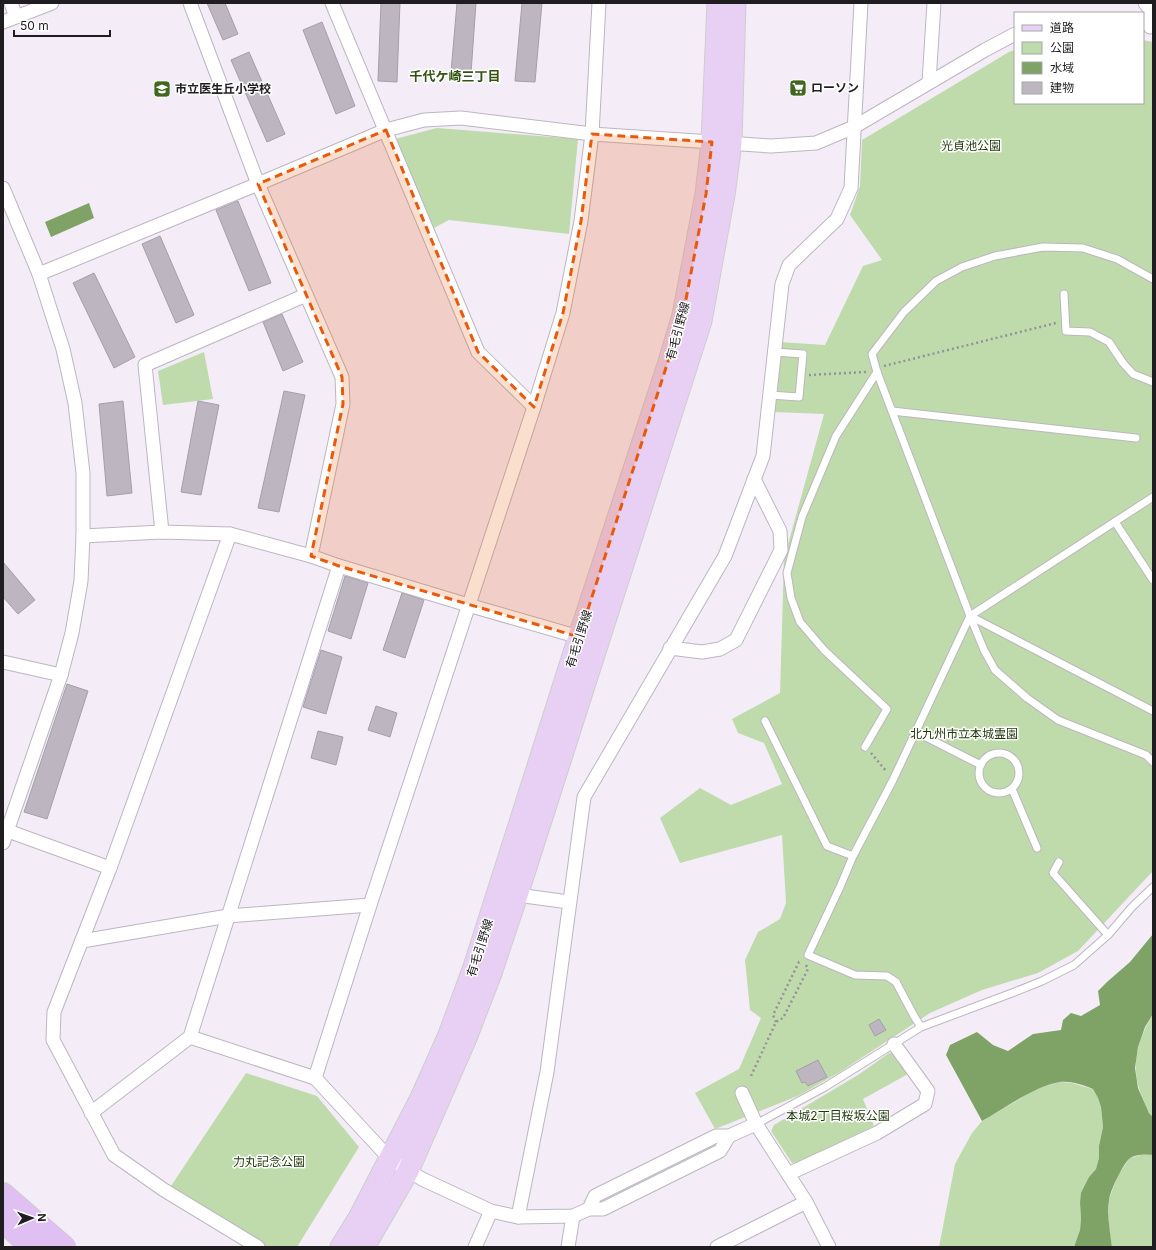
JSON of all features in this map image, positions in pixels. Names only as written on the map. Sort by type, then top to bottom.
[{"type":"highway","points":[[3,1194],[64,1247]]},
{"type":"highway","points":[[3,1221],[32,1247]]},
{"type":"main road","name":"有毛引野線","points":[[718,3],[722,142]]},
{"type":"main road","name":"有毛引野線","points":[[364,1247],[408,1171],[466,1038],[490,974],[508,892],[589,640],[683,315],[706,194],[722,142],[735,3]]},
{"type":"main road","name":"有毛引野線","points":[[341,1247],[359,1218],[421,1098],[449,1035],[474,968],[508,892]]},
{"type":"street","points":[[10,3],[16,17]]},
{"type":"street","points":[[3,22],[52,3]]},
{"type":"street","points":[[190,3],[258,184],[342,378],[343,404],[311,556]]},
{"type":"street","points":[[332,3],[478,352],[534,407]]},
{"type":"street","points":[[315,1078],[370,905],[534,407],[563,313],[581,221],[592,134],[599,3]]},
{"type":"street","points":[[518,1217],[547,1072],[584,797],[724,556],[763,456],[782,284],[789,265],[837,219],[851,188],[861,3]]},
{"type":"street","points":[[929,82],[934,3]]},
{"type":"street","points":[[1145,3],[1150,10],[1149,27]]},
{"type":"street","points":[[39,274],[386,130],[424,120],[461,118],[592,134],[771,146],[816,143],[854,127],[1003,39],[1014,34]]},
{"type":"street","points":[[3,188],[39,274],[63,349],[75,403],[83,473],[81,582],[72,633],[61,675],[3,843]]},
{"type":"street","points":[[162,532],[145,365],[306,295]]},
{"type":"street","points":[[670,648],[702,652],[720,649],[736,640],[781,550],[780,531],[754,479]]},
{"type":"street","points":[[83,536],[162,532],[230,534],[311,556],[339,566],[468,605],[589,640]]},
{"type":"street","points":[[230,534],[110,868],[54,1012],[53,1040],[114,1155],[164,1190],[258,1247]]},
{"type":"street","points":[[91,1114],[190,1036],[339,566]]},
{"type":"street","points":[[3,662],[61,675]]},
{"type":"street","points":[[8,831],[110,868]]},
{"type":"street","points":[[508,892],[569,902]]},
{"type":"street","points":[[82,941],[228,916],[370,905]]},
{"type":"street","points":[[190,1036],[315,1078],[390,1160],[408,1171],[491,1211],[518,1217],[573,1216],[589,1210],[595,1196],[716,1136],[729,1136],[756,1124]]},
{"type":"street","points":[[788,1174],[877,1133],[925,1104],[928,1091],[894,1044]]},
{"type":"street","points":[[742,1093],[756,1124],[806,1202],[829,1247]]},
{"type":"street","points":[[717,1247],[806,1202]]},
{"type":"street","points":[[475,1247],[491,1211]]},
{"type":"street","points":[[568,1247],[573,1216]]},
{"type":"lane","points":[[1153,279],[1117,259],[1083,248],[1043,247],[995,256],[962,267],[936,281],[904,312],[872,354],[877,372],[970,616],[984,650],[995,670],[1027,698],[1058,720],[1146,755],[1153,762]]},
{"type":"lane","points":[[1064,294],[1063,321],[1066,331],[1090,332],[1109,342],[1123,363],[1133,374],[1153,382]]},
{"type":"lane","points":[[770,395],[799,397],[801,376],[803,354],[774,352]]},
{"type":"lane","points":[[865,747],[887,709],[824,650],[800,622],[791,598],[787,573],[802,516],[836,436],[877,372]]},
{"type":"lane","points":[[892,411],[1136,438]]},
{"type":"lane","points":[[921,1027],[896,982],[887,976],[855,975],[808,955],[853,856],[893,780],[970,616],[1153,497]]},
{"type":"lane","points":[[1115,522],[1153,580]]},
{"type":"lane","points":[[970,616],[1153,711]]},
{"type":"lane","points":[[765,721],[827,846],[853,856]]},
{"type":"lane","points":[[916,732],[981,765]]},
{"type":"lane","points":[[997,753],[1007,754],[1016,761],[1020,770],[1018,781],[1012,789],[1002,793],[992,792],[983,785],[979,775],[981,765],[987,757],[997,753]]},
{"type":"lane","points":[[1012,789],[1037,848]]},
{"type":"lane","points":[[1059,862],[1053,873],[1108,934]]},
{"type":"lane","points":[[756,1124],[825,1087],[921,1027],[1042,981],[1074,965],[1108,934],[1132,907],[1153,887]]},
{"type":"path","points":[[801,376],[877,372],[879,368],[1063,321]]},
{"type":"path","points":[[865,747],[893,780]]},
{"type":"path","points":[[751,1076],[776,1022],[783,1018],[808,969],[805,960],[799,962],[773,1015],[776,1022]]},
{"type":"highlighted area","points":[[386,130],[478,352],[534,407],[563,313],[581,221],[592,134],[712,142],[706,194],[683,315],[579,637],[339,566],[311,556],[343,404],[342,377],[258,184]]},
{"type":"green space","name":"北九州市立本城霊園","points":[[1144,40],[1153,42],[1153,871],[1078,951],[1038,973],[982,990],[930,1013],[840,1072],[800,1095],[715,1129],[695,1093],[739,1069],[761,1018],[750,1010],[745,960],[758,932],[780,919],[786,903],[782,835],[680,863],[660,818],[700,788],[731,805],[782,784],[764,743],[738,733],[732,719],[780,693],[784,559],[824,414],[773,412],[779,342],[825,345],[863,266],[882,260],[850,215],[860,186],[862,140],[1014,50],[1014,104],[1144,104]]},
{"type":"green space","points":[[437,128],[578,139],[569,234],[449,220],[432,229],[395,139]]},
{"type":"green space","points":[[204,352],[213,399],[163,405],[158,371]]},
{"type":"green space","points":[[1153,1014],[1153,1117],[1147,1109],[1139,1089],[1136,1056],[1142,1035]]},
{"type":"green space","name":"本城2丁目桜坂公園","points":[[889,1053],[894,1054],[908,1074],[863,1099],[874,1126],[799,1162],[792,1163],[771,1131],[774,1125],[858,1075]]},
{"type":"green space","name":"力丸記念公園","points":[[246,1073],[317,1096],[359,1147],[297,1247],[258,1247],[171,1186]]},
{"type":"green space","points":[[1061,1082],[1072,1083],[1093,1089],[1101,1107],[1103,1127],[1096,1169],[1089,1177],[1080,1203],[1080,1230],[1074,1247],[939,1247],[955,1164],[972,1133],[982,1121],[1035,1090],[1050,1084]]},
{"type":"green space","points":[[1144,1154],[1153,1155],[1153,1247],[1112,1247],[1109,1228],[1109,1199],[1118,1175],[1130,1158]]},
{"type":"water","points":[[89,203],[94,218],[51,237],[45,222]]},
{"type":"water","points":[[1153,934],[1153,1014],[1145,1027],[1138,1047],[1135,1068],[1138,1088],[1149,1113],[1153,1117],[1153,1155],[1137,1155],[1131,1157],[1123,1167],[1114,1185],[1108,1206],[1112,1247],[1074,1247],[1080,1230],[1081,1193],[1089,1177],[1096,1169],[1103,1127],[1101,1107],[1093,1089],[1068,1082],[1051,1084],[1031,1092],[982,1121],[946,1055],[950,1045],[977,1032],[993,1045],[1008,1051],[1033,1034],[1061,1030],[1063,1020],[1071,1013],[1081,1016],[1100,1005],[1098,991],[1130,962]]},
{"type":"building","points":[[207,3],[225,3],[238,34],[223,40]]},
{"type":"building","points":[[381,3],[400,3],[397,82],[378,81]]},
{"type":"building","points":[[457,3],[476,3],[471,73],[451,72]]},
{"type":"building","points":[[522,3],[542,3],[535,82],[515,81]]},
{"type":"building","points":[[322,22],[355,106],[336,114],[303,30]]},
{"type":"building","points":[[249,52],[285,134],[267,142],[231,60]]},
{"type":"building","points":[[238,201],[271,283],[249,291],[216,210]]},
{"type":"building","points":[[160,236],[194,315],[176,323],[142,244]]},
{"type":"building","points":[[94,273],[135,357],[114,368],[73,283]]},
{"type":"building","points":[[282,314],[303,362],[283,371],[263,322]]},
{"type":"building","points":[[284,391],[305,395],[279,512],[258,508]]},
{"type":"building","points":[[123,401],[132,493],[107,496],[99,404]]},
{"type":"building","points":[[198,401],[219,405],[201,495],[181,492]]},
{"type":"building","points":[[3,562],[35,600],[18,614],[3,597]]},
{"type":"building","points":[[345,576],[368,583],[351,639],[328,631]]},
{"type":"building","points":[[402,593],[424,600],[405,658],[383,650]]},
{"type":"building","points":[[321,650],[342,657],[326,714],[303,707]]},
{"type":"building","points":[[67,684],[88,691],[47,819],[24,812]]},
{"type":"building","points":[[376,706],[397,713],[390,737],[368,730]]},
{"type":"building","points":[[318,731],[343,737],[336,765],[311,758]]},
{"type":"building","points":[[879,1019],[886,1030],[875,1036],[869,1025]]},
{"type":"building","points":[[818,1060],[827,1077],[808,1086],[805,1082],[802,1083],[796,1071]]},
{"type":"place","name":"ローソン","points":[[798,88]]},
{"type":"place","name":"市立医生丘小学校","points":[[162,89]]},
{"type":"district","name":"千代ケ崎三丁目","points":[[455,76]]},
{"type":"park label","name":"光貞池公園","points":[[971,146]]}]
